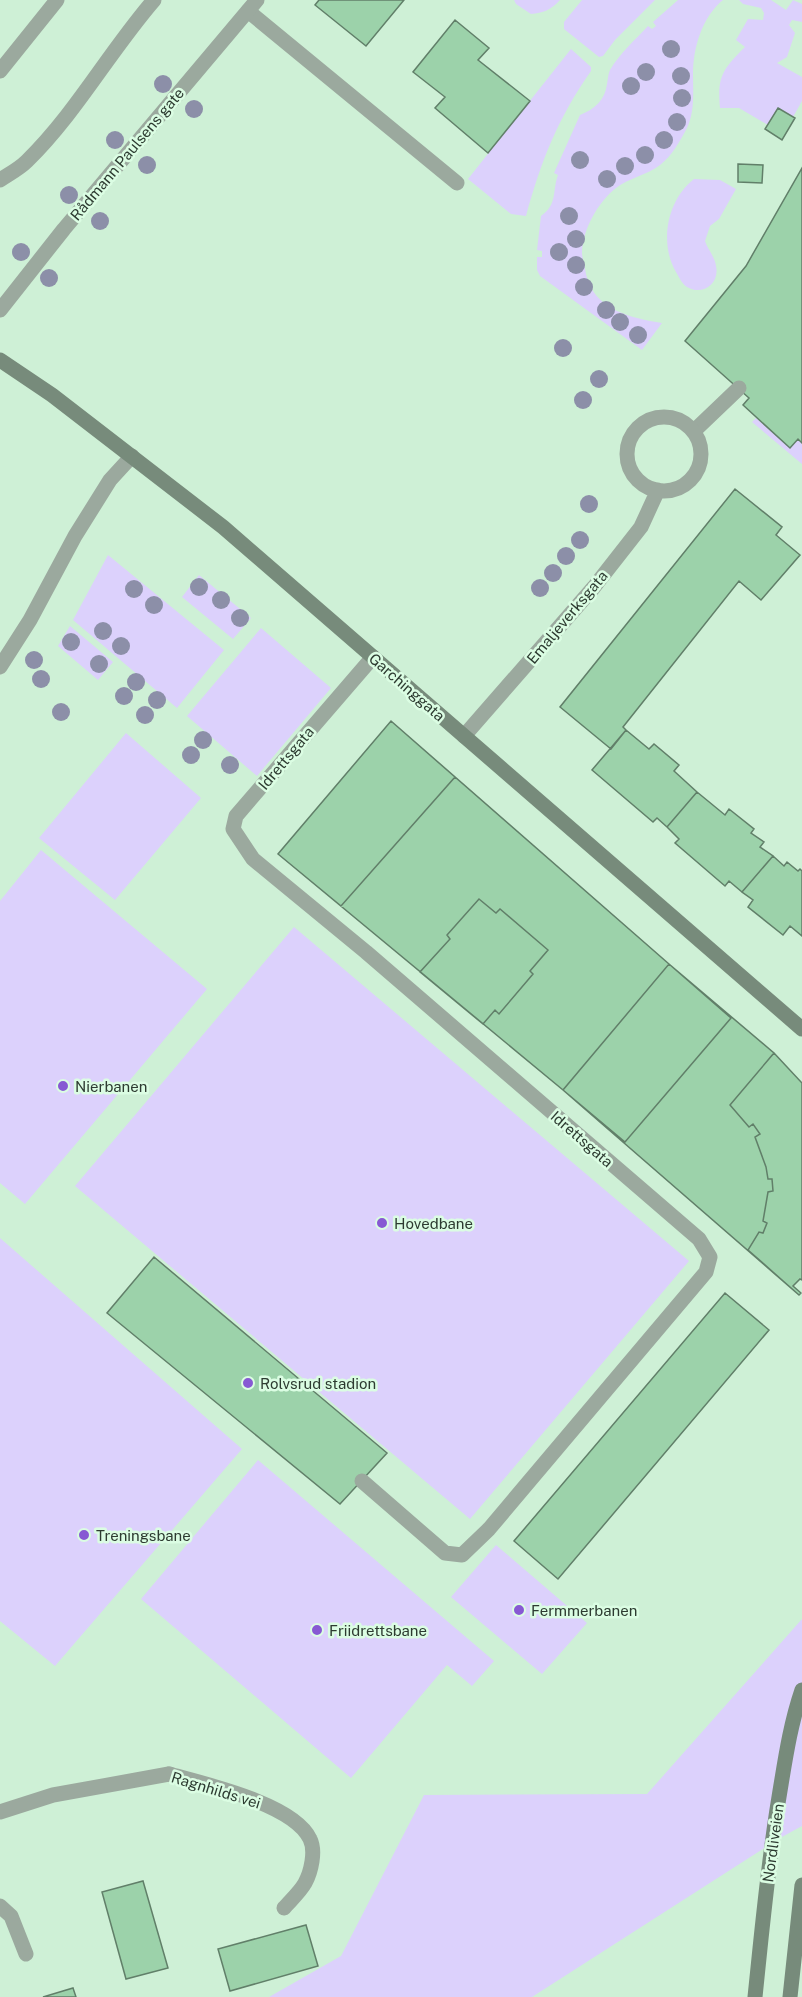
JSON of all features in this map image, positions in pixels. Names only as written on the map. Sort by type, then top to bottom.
[{"type":"street","points":[[0,71],[57,0]]},
{"type":"street","points":[[0,180],[25,163],[57,127],[154,0]]},
{"type":"street","points":[[253,5],[457,183]]},
{"type":"street","name":"Rådmann Paulsens gate","points":[[0,310],[64,229],[253,5]]},
{"type":"street","name":"Garchinggata","points":[[0,360],[52,394],[223,527],[802,1029]]},
{"type":"street","points":[[694,431],[739,388]]},
{"type":"street","points":[[662,417],[674,418],[685,423],[694,431],[701,454],[699,467],[692,478],[682,486],[670,490],[658,490],[646,486],[637,479],[630,469],[627,457],[628,445],[632,434],[645,422],[662,417]]},
{"type":"street","points":[[0,667],[30,620],[75,536],[110,480],[132,456]]},
{"type":"street","name":"Emaljeverksgata","points":[[464,736],[601,578],[641,527],[658,490]]},
{"type":"street","name":"Idrettsgata","points":[[362,1481],[445,1553],[462,1555],[489,1529],[706,1272],[710,1257],[699,1239],[366,952],[253,860],[233,829],[236,816],[373,657]]},
{"type":"street","name":"Nordliveien","points":[[755,1997],[777,1810],[789,1738],[802,1690]]},
{"type":"street","name":"Ragnhilds vei","points":[[0,1812],[53,1795],[170,1774],[237,1794],[279,1811],[298,1824],[311,1839],[313,1857],[305,1883],[284,1908]]},
{"type":"street","points":[[790,1997],[802,1885]]},
{"type":"street","points":[[0,1906],[11,1916],[26,1954]]},
{"type":"shaded area","points":[[514,0],[560,0],[547,10],[531,14],[516,4]]},
{"type":"shaded area","points":[[582,0],[655,0],[615,40],[603,56],[599,57],[564,29],[564,22]]},
{"type":"shaded area","points":[[678,0],[723,0],[709,15],[697,44],[693,64],[690,122],[679,143],[664,161],[616,188],[603,201],[588,225],[582,252],[590,286],[605,304],[626,315],[662,323],[642,350],[540,276],[537,270],[537,257],[542,257],[542,251],[537,250],[541,216],[550,207],[554,197],[558,175],[554,173],[580,115],[595,107],[602,99],[610,70],[623,52],[648,26],[652,29],[656,26],[653,22]]},
{"type":"shaded area","points":[[739,0],[771,0],[786,10],[793,0],[802,4],[802,22],[792,20],[789,25],[795,33],[787,57],[777,63],[802,77],[802,101],[793,117],[768,125],[739,108],[720,108],[723,74],[731,61],[745,47],[736,40],[748,19],[763,20],[764,13],[761,8],[743,4]]},
{"type":"shaded area","points":[[571,49],[591,67],[591,71],[579,88],[552,140],[526,216],[511,214],[468,179]]},
{"type":"shaded area","points":[[694,179],[720,180],[736,189],[719,219],[710,226],[705,241],[715,263],[717,272],[715,278],[709,287],[698,290],[687,287],[679,278],[671,261],[667,235],[668,222],[677,198]]},
{"type":"shaded area","points":[[756,418],[790,448],[798,439],[802,443],[802,464],[752,422]]},
{"type":"shaded area","points":[[108,555],[224,650],[177,708],[73,620]]},
{"type":"shaded area","points":[[199,575],[251,618],[233,639],[182,597]]},
{"type":"shaded area","points":[[70,626],[113,662],[98,680],[58,646]]},
{"type":"shaded area","points":[[261,628],[331,688],[257,776],[187,716]]},
{"type":"shaded area","points":[[126,733],[201,798],[115,900],[39,838]]},
{"type":"shaded area","name":"Nierbanen","points":[[41,850],[207,989],[25,1204],[0,1183],[0,901]]},
{"type":"shaded area","name":"Hovedbane","points":[[294,927],[689,1261],[470,1519],[75,1186]]},
{"type":"shaded area","name":"Treningsbane","points":[[0,1238],[242,1449],[55,1666],[0,1621]]},
{"type":"shaded area","name":"Friidrettsbane","points":[[258,1460],[494,1661],[472,1686],[447,1665],[351,1778],[141,1599]]},
{"type":"shaded area","name":"Fermmerbanen","points":[[496,1545],[587,1623],[542,1674],[451,1597]]},
{"type":"shaded area","points":[[802,1619],[802,1826],[532,1997],[269,1997],[341,1956],[424,1795],[647,1794]]},
{"type":"building","points":[[319,0],[404,0],[366,46],[315,5]]},
{"type":"building","points":[[455,20],[489,48],[478,60],[530,101],[488,153],[435,108],[445,97],[413,72]]},
{"type":"building","points":[[778,108],[795,118],[782,140],[765,129]]},
{"type":"building","points":[[738,164],[763,165],[762,183],[738,182]]},
{"type":"building","points":[[802,168],[802,443],[798,439],[790,448],[743,405],[749,398],[685,341],[746,266]]},
{"type":"building","points":[[735,489],[782,527],[776,535],[800,555],[761,600],[739,581],[623,727],[626,730],[611,749],[560,707]]},
{"type":"building","points":[[391,721],[455,777],[341,906],[278,854]]},
{"type":"building","points":[[391,721],[774,1053],[802,1083],[802,1280],[800,1279],[793,1286],[801,1293],[799,1295],[563,1090],[278,854]]},
{"type":"building","points":[[626,730],[649,749],[654,744],[679,765],[674,771],[697,792],[667,827],[657,818],[653,822],[592,770]]},
{"type":"building","points":[[697,792],[725,815],[729,809],[754,829],[751,833],[764,842],[760,847],[773,856],[742,892],[729,881],[725,886],[675,843],[679,839],[667,827]]},
{"type":"building","points":[[773,856],[784,866],[787,862],[798,871],[800,869],[802,871],[802,936],[790,926],[783,935],[748,907],[753,900],[742,892]]},
{"type":"building","points":[[479,899],[496,913],[500,909],[548,950],[530,971],[533,974],[499,1014],[495,1010],[483,1024],[420,972],[450,939],[447,935]]},
{"type":"building","points":[[669,964],[731,1018],[625,1142],[563,1090]]},
{"type":"building","points":[[774,1053],[802,1083],[802,1280],[800,1279],[793,1286],[801,1293],[799,1295],[748,1250],[759,1232],[763,1233],[767,1223],[763,1221],[768,1192],[773,1191],[772,1179],[768,1179],[755,1137],[760,1134],[753,1124],[749,1127],[730,1105]]},
{"type":"building","name":"Rolvsrud stadion","points":[[154,1257],[387,1453],[340,1504],[107,1313]]},
{"type":"building","points":[[725,1293],[769,1330],[558,1579],[514,1541]]},
{"type":"building","points":[[143,1881],[168,1968],[126,1979],[102,1892]]},
{"type":"building","points":[[306,1925],[318,1966],[230,1991],[218,1949]]},
{"type":"building","points":[[73,1988],[76,1997],[43,1997]]},
{"type":"place","name":"Nierbanen","points":[[63,1086]]},
{"type":"place","name":"Hovedbane","points":[[382,1223]]},
{"type":"place","name":"Rolvsrud stadion","points":[[248,1383]]},
{"type":"place","name":"Treningsbane","points":[[84,1535]]},
{"type":"place","name":"Fermmerbanen","points":[[519,1610]]},
{"type":"place","name":"Friidrettsbane","points":[[317,1630]]}]
